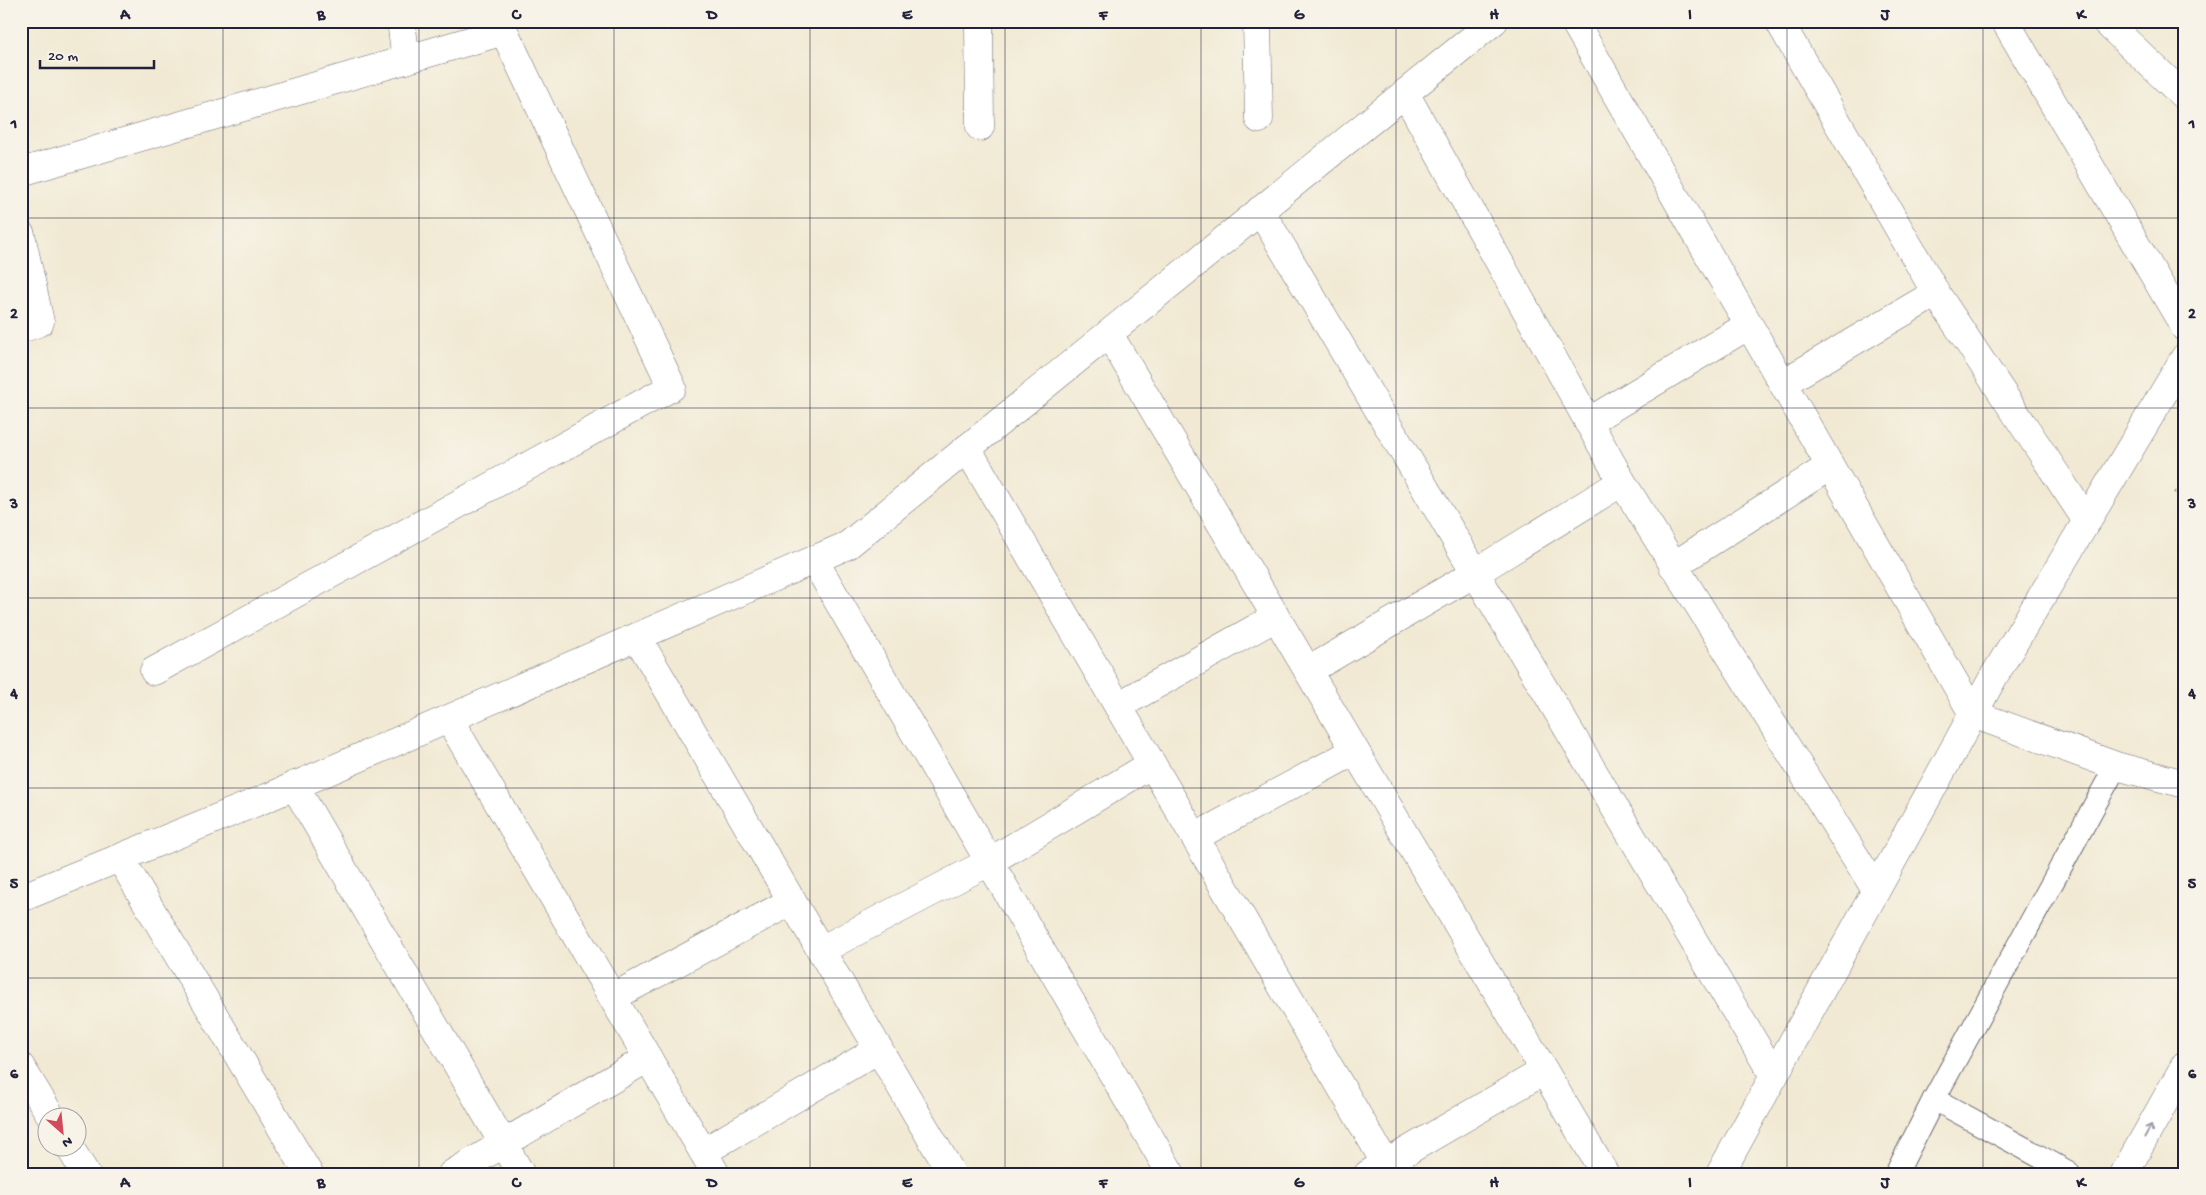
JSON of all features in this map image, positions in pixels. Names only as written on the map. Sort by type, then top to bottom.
[{"type":"street","points":[[401,21],[406,60]]},
{"type":"street","points":[[980,21],[980,127]]},
{"type":"street","points":[[1257,21],[1259,119]]},
{"type":"street","points":[[21,898],[449,719],[848,545],[1494,21]]},
{"type":"street","points":[[1574,21],[1973,714],[2116,766],[2185,784]]},
{"type":"street","points":[[1779,21],[1936,293],[2087,521]]},
{"type":"street","points":[[2005,21],[2185,328]]},
{"type":"street","points":[[2105,21],[2185,97]]},
{"type":"street","points":[[21,172],[504,31],[672,387],[154,672]]},
{"type":"street","points":[[1405,94],[1622,482],[1876,890]]},
{"type":"street","points":[[1260,210],[1774,1076]]},
{"type":"street","points":[[21,235],[40,322],[21,329]]},
{"type":"street","points":[[1783,383],[1936,293]]},
{"type":"street","points":[[1588,422],[1749,325]]},
{"type":"street","points":[[1109,334],[1604,1174]]},
{"type":"street","points":[[1720,1174],[1973,714],[2185,357]]},
{"type":"street","points":[[967,448],[1194,837],[1377,1169],[1544,1072]]},
{"type":"street","points":[[1673,566],[1830,466]]},
{"type":"street","points":[[1308,671],[1622,482]]},
{"type":"street","points":[[814,560],[1170,1174]]},
{"type":"street","points":[[1118,706],[1276,617]]},
{"type":"street","points":[[637,637],[952,1174]]},
{"type":"street","points":[[449,719],[710,1163],[879,1049]]},
{"type":"street","points":[[1194,837],[1356,751]]},
{"type":"street","points":[[821,950],[989,862],[1152,764]]},
{"type":"street","points":[[294,785],[521,1174]]},
{"type":"street","points":[[120,858],[309,1174]]},
{"type":"street","points":[[613,997],[792,901]]},
{"type":"street","points":[[452,1174],[504,1145],[648,1058]]},
{"type":"street","points":[[2124,1174],[2185,1065]]},
{"type":"street","points":[[21,1067],[46,1108]]},
{"type":"street","points":[[76,1158],[86,1174]]},
{"type":"lane","points":[[1896,1174],[1934,1099],[2116,766]]},
{"type":"lane","points":[[1934,1099],[2068,1172]]},
{"type":"path","points":[[2175,492],[2185,498]]}]
